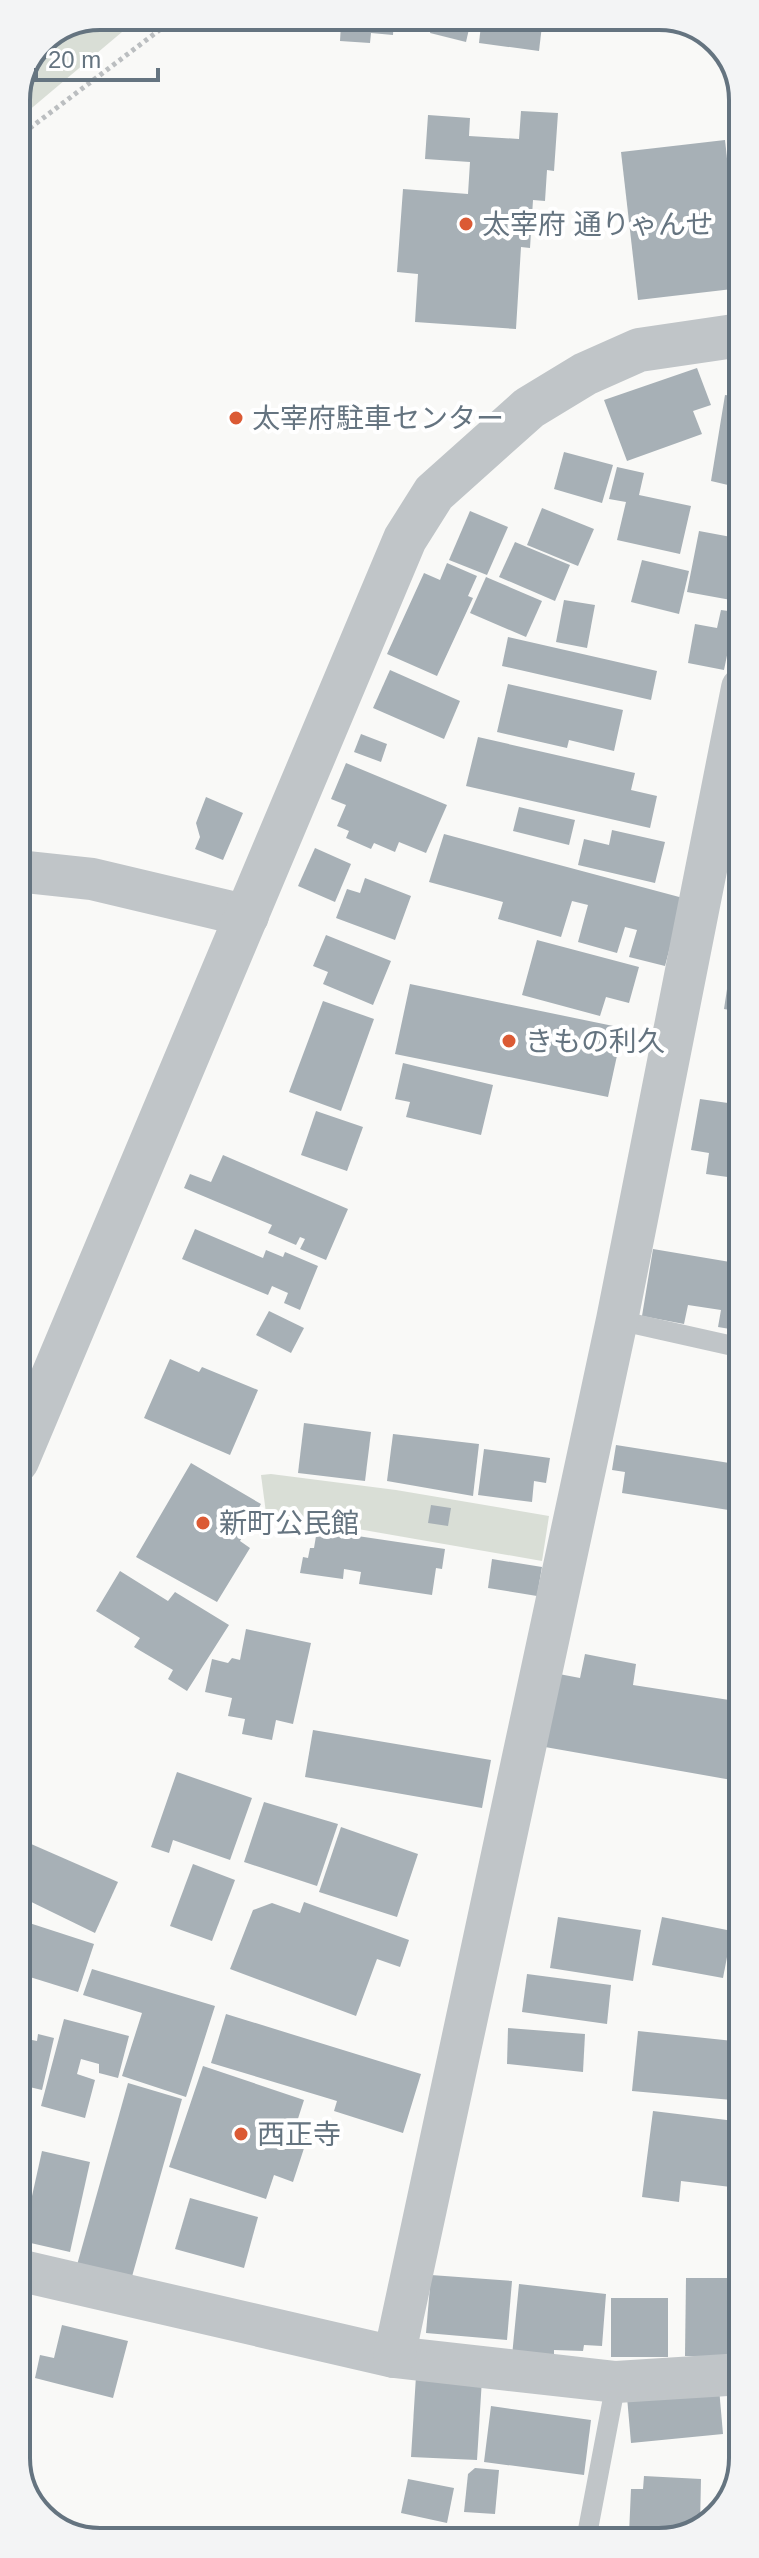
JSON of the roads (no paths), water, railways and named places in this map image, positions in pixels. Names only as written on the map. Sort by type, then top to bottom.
[{"type":"street","points":[[30,1430],[405,539],[434,493],[506,425],[585,374],[639,350],[729,337]]},
{"type":"street","points":[[394,2357],[617,1320],[729,754]]},
{"type":"street","points":[[30,872],[92,879],[248,916]]},
{"type":"street","points":[[30,2273],[394,2357],[616,2382],[729,2375]]},
{"type":"lane","points":[[617,1320],[729,1345]]},
{"type":"lane","points":[[588,2528],[616,2382]]},
{"type":"place","name":"太宰府 通りゃんせ","points":[[466,224]]},
{"type":"place","name":"太宰府駐車センター","points":[[236,418]]},
{"type":"place","name":"きもの利久","points":[[509,1041]]},
{"type":"place","name":"新町公民館","points":[[203,1523]]},
{"type":"place","name":"西正寺","points":[[241,2134]]}]
